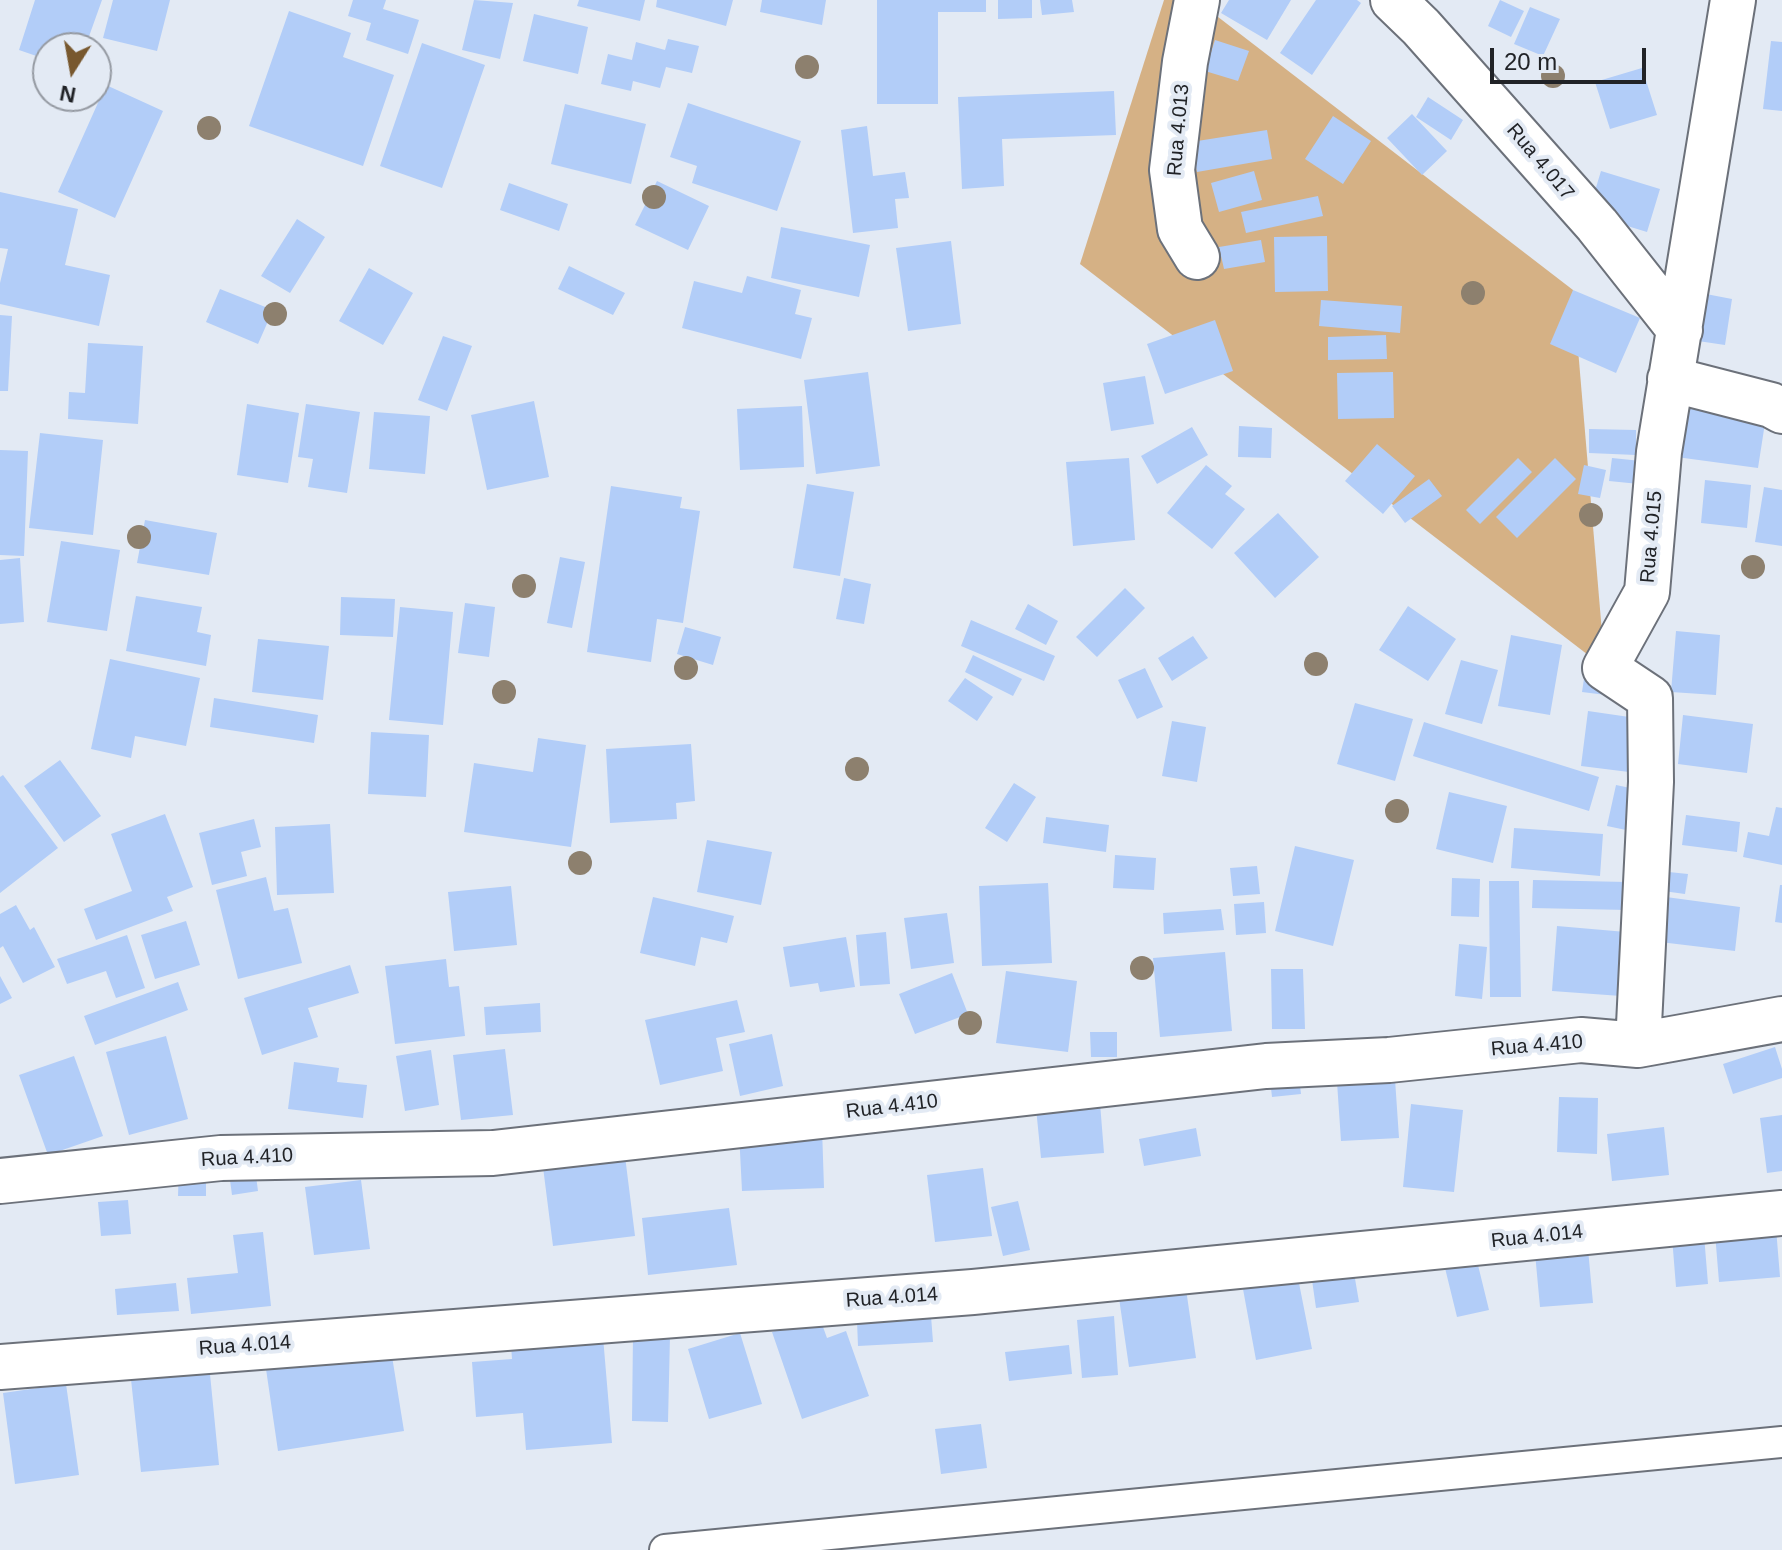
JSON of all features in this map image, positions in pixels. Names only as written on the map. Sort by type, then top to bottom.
[{"type":"street","name":"Rua 4.013","points":[[1197,0],[1185,62],[1172,170],[1180,229],[1197,257]]},
{"type":"street","name":"Rua 4.017","points":[[1393,0],[1431,38],[1597,225],[1680,330]]},
{"type":"street","name":"Rua 4.015","points":[[1638,1045],[1651,782],[1650,698],[1605,668],[1647,592],[1659,452],[1733,0]]},
{"type":"street","points":[[1670,379],[1771,405],[1782,411]]},
{"type":"street","name":"Rua 4.410","points":[[0,1181],[221,1158],[493,1153],[1266,1066],[1389,1060],[1581,1040],[1638,1045],[1782,1019]]},
{"type":"street","name":"Rua 4.014","points":[[0,1367],[973,1292],[1782,1213]]},
{"type":"lane","points":[[665,1550],[1782,1442]]},
{"type":"shaded area","points":[[1164,0],[1196,0],[1573,290],[1605,668],[1080,264]]},
{"type":"building","points":[[35,0],[102,0],[91,32],[32,32],[32,54],[19,50]]},
{"type":"building","points":[[113,0],[170,0],[157,51],[112,40],[112,32],[105,32]]},
{"type":"building","points":[[353,0],[386,0],[383,9],[419,20],[408,54],[366,40],[371,23],[348,16]]},
{"type":"building","points":[[474,0],[513,3],[500,59],[462,50]]},
{"type":"building","points":[[579,0],[645,0],[640,21],[577,6]]},
{"type":"building","points":[[657,0],[733,0],[726,26],[656,7]]},
{"type":"building","points":[[762,0],[826,0],[822,25],[760,12]]},
{"type":"building","points":[[877,0],[986,0],[986,12],[938,12],[938,104],[877,104]]},
{"type":"building","points":[[998,0],[1032,0],[1032,18],[998,19]]},
{"type":"building","points":[[1040,0],[1072,0],[1074,12],[1042,15]]},
{"type":"building","points":[[1229,0],[1291,0],[1267,40],[1221,13]]},
{"type":"building","points":[[1316,0],[1357,0],[1361,3],[1312,75],[1280,53]]},
{"type":"building","points":[[1500,0],[1524,11],[1511,37],[1488,26]]},
{"type":"building","points":[[1530,7],[1560,19],[1543,56],[1514,44]]},
{"type":"building","points":[[289,11],[351,33],[343,57],[394,75],[363,166],[249,126]]},
{"type":"building","points":[[534,14],[588,27],[578,74],[523,61]]},
{"type":"building","points":[[668,39],[699,46],[692,73],[666,67],[660,88],[633,81],[631,91],[601,84],[608,54],[632,60],[636,42],[665,50]]},
{"type":"building","points":[[1215,40],[1249,51],[1238,81],[1205,71]]},
{"type":"building","points":[[1771,41],[1782,42],[1782,111],[1763,109]]},
{"type":"building","points":[[422,43],[485,65],[442,188],[380,166]]},
{"type":"building","points":[[1642,68],[1657,115],[1610,129],[1595,82]]},
{"type":"building","points":[[112,88],[163,111],[115,218],[58,192],[94,112],[112,112]]},
{"type":"building","points":[[1114,91],[1116,135],[1002,139],[1004,186],[962,189],[958,97]]},
{"type":"building","points":[[1428,97],[1463,120],[1451,140],[1416,117]]},
{"type":"building","points":[[688,103],[801,141],[777,211],[692,183],[697,166],[670,157]]},
{"type":"building","points":[[565,104],[646,124],[631,184],[551,164]]},
{"type":"building","points":[[1412,114],[1447,151],[1422,175],[1387,138]]},
{"type":"building","points":[[1333,116],[1371,141],[1343,184],[1305,159]]},
{"type":"building","points":[[867,126],[873,176],[905,172],[909,198],[895,199],[898,228],[853,233],[841,130]]},
{"type":"building","points":[[1267,130],[1272,159],[1197,172],[1191,142]]},
{"type":"building","points":[[1254,171],[1262,200],[1219,212],[1211,183]]},
{"type":"building","points":[[1601,171],[1660,189],[1647,232],[1588,214]]},
{"type":"building","points":[[657,181],[709,206],[688,250],[635,225]]},
{"type":"building","points":[[509,183],[568,204],[559,231],[500,210]]},
{"type":"building","points":[[0,192],[78,209],[65,265],[110,275],[99,326],[0,304],[0,283],[8,249],[0,248]]},
{"type":"building","points":[[1318,196],[1323,216],[1246,233],[1241,212]]},
{"type":"building","points":[[297,219],[325,237],[290,293],[261,276]]},
{"type":"building","points":[[781,227],[870,245],[859,297],[771,278]]},
{"type":"building","points":[[1327,236],[1328,291],[1275,292],[1274,237]]},
{"type":"building","points":[[1261,240],[1265,262],[1224,269],[1219,247]]},
{"type":"building","points":[[951,241],[961,324],[908,331],[896,248]]},
{"type":"building","points":[[569,266],[625,293],[613,315],[558,289]]},
{"type":"building","points":[[369,268],[413,293],[383,345],[339,321]]},
{"type":"building","points":[[747,276],[801,290],[795,314],[812,318],[801,359],[682,328],[694,281],[742,293]]},
{"type":"building","points":[[220,289],[273,310],[258,344],[206,322]]},
{"type":"building","points":[[1573,290],[1640,318],[1616,373],[1550,344]]},
{"type":"building","points":[[1706,294],[1732,299],[1725,345],[1698,341]]},
{"type":"building","points":[[1321,300],[1402,306],[1400,333],[1319,326]]},
{"type":"building","points":[[0,315],[12,316],[8,391],[0,391]]},
{"type":"building","points":[[1215,320],[1233,371],[1165,394],[1147,344]]},
{"type":"building","points":[[1386,335],[1387,359],[1328,360],[1328,337]]},
{"type":"building","points":[[443,336],[472,346],[447,411],[418,400]]},
{"type":"building","points":[[88,343],[143,346],[138,424],[68,419],[69,392],[85,393]]},
{"type":"building","points":[[868,372],[880,466],[816,474],[804,380]]},
{"type":"building","points":[[1393,372],[1394,418],[1338,419],[1337,373]]},
{"type":"building","points":[[1145,376],[1154,424],[1111,431],[1103,383]]},
{"type":"building","points":[[1677,398],[1767,410],[1758,468],[1669,456]]},
{"type":"building","points":[[534,401],[549,477],[487,490],[471,415]]},
{"type":"building","points":[[247,404],[299,413],[288,483],[237,475]]},
{"type":"building","points":[[306,404],[360,412],[347,493],[308,487],[313,459],[298,457]]},
{"type":"building","points":[[802,406],[804,467],[740,470],[737,409]]},
{"type":"building","points":[[374,412],[430,416],[425,474],[369,469]]},
{"type":"building","points":[[1239,426],[1272,428],[1271,458],[1238,457]]},
{"type":"building","points":[[1192,427],[1208,455],[1157,484],[1141,456]]},
{"type":"building","points":[[1589,429],[1636,430],[1636,455],[1589,453]]},
{"type":"building","points":[[40,433],[103,440],[93,535],[29,528]]},
{"type":"building","points":[[1377,444],[1415,476],[1383,514],[1345,481]]},
{"type":"building","points":[[0,450],[28,451],[24,556],[0,555]]},
{"type":"building","points":[[1129,458],[1135,540],[1073,546],[1066,462]]},
{"type":"building","points":[[1518,458],[1532,472],[1480,524],[1466,510]]},
{"type":"building","points":[[1555,458],[1576,479],[1517,538],[1496,517]]},
{"type":"building","points":[[1612,458],[1641,461],[1639,484],[1609,481]]},
{"type":"building","points":[[1206,465],[1232,486],[1225,494],[1245,509],[1212,549],[1167,513]]},
{"type":"building","points":[[1584,465],[1606,470],[1600,498],[1578,494]]},
{"type":"building","points":[[1429,479],[1442,496],[1405,523],[1392,506]]},
{"type":"building","points":[[1705,480],[1751,485],[1747,528],[1701,523]]},
{"type":"building","points":[[807,484],[854,492],[840,576],[793,568]]},
{"type":"building","points":[[611,486],[682,497],[680,508],[700,511],[683,623],[657,619],[651,662],[587,652]]},
{"type":"building","points":[[1764,487],[1782,490],[1782,546],[1755,542]]},
{"type":"building","points":[[1278,513],[1319,557],[1275,598],[1234,553]]},
{"type":"building","points":[[145,520],[217,533],[209,575],[137,563]]},
{"type":"building","points":[[61,541],[120,550],[107,631],[47,622]]},
{"type":"building","points":[[560,557],[585,562],[572,628],[547,623]]},
{"type":"building","points":[[20,558],[24,622],[0,624],[0,560]]},
{"type":"building","points":[[844,578],[871,584],[864,624],[836,619]]},
{"type":"building","points":[[1125,588],[1145,608],[1097,657],[1076,637]]},
{"type":"building","points":[[136,596],[202,607],[197,632],[211,635],[206,666],[126,651]]},
{"type":"building","points":[[341,597],[395,599],[393,637],[340,635]]},
{"type":"building","points":[[465,603],[495,607],[489,657],[458,653]]},
{"type":"building","points":[[1028,604],[1058,621],[1046,645],[1015,629]]},
{"type":"building","points":[[1408,606],[1456,639],[1428,681],[1379,650]]},
{"type":"building","points":[[400,607],[453,612],[443,725],[389,720]]},
{"type":"building","points":[[971,620],[1055,656],[1044,681],[961,646]]},
{"type":"building","points":[[685,627],[721,637],[713,665],[677,654]]},
{"type":"building","points":[[1676,631],[1720,635],[1716,695],[1671,692]]},
{"type":"building","points":[[1511,635],[1562,645],[1550,715],[1498,706]]},
{"type":"building","points":[[1193,636],[1208,658],[1172,681],[1158,658]]},
{"type":"building","points":[[258,639],[329,646],[323,700],[252,692]]},
{"type":"building","points":[[1588,652],[1605,668],[1614,696],[1582,692]]},
{"type":"building","points":[[973,655],[1022,679],[1013,696],[965,672]]},
{"type":"building","points":[[110,659],[200,678],[186,746],[135,736],[131,758],[91,749]]},
{"type":"building","points":[[1461,660],[1498,670],[1482,724],[1445,714]]},
{"type":"building","points":[[1145,668],[1163,707],[1137,719],[1118,680]]},
{"type":"building","points":[[965,678],[993,697],[977,721],[948,701]]},
{"type":"building","points":[[214,698],[318,715],[314,743],[210,727]]},
{"type":"building","points":[[1355,703],[1413,719],[1395,781],[1337,764]]},
{"type":"building","points":[[1588,711],[1643,719],[1637,773],[1581,766]]},
{"type":"building","points":[[1683,715],[1753,724],[1747,773],[1678,764]]},
{"type":"building","points":[[1172,721],[1206,727],[1197,782],[1162,776]]},
{"type":"building","points":[[1424,722],[1599,777],[1589,811],[1413,756]]},
{"type":"building","points":[[371,732],[429,735],[426,797],[368,794]]},
{"type":"building","points":[[538,738],[586,745],[571,847],[464,832],[474,763],[533,772]]},
{"type":"building","points":[[691,744],[695,801],[676,803],[677,819],[610,823],[606,749]]},
{"type":"building","points":[[60,760],[101,816],[64,842],[24,786]]},
{"type":"building","points":[[3,775],[58,848],[0,893],[0,777]]},
{"type":"building","points":[[1014,783],[1036,797],[1007,842],[985,828]]},
{"type":"building","points":[[1616,785],[1654,793],[1645,834],[1607,826]]},
{"type":"building","points":[[1449,792],[1507,806],[1493,863],[1436,849]]},
{"type":"building","points":[[1776,807],[1782,808],[1782,865],[1743,857],[1748,832],[1769,836]]},
{"type":"building","points":[[165,814],[193,887],[167,897],[173,911],[96,940],[84,909],[132,891],[111,834]]},
{"type":"building","points":[[1686,815],[1740,822],[1737,852],[1682,845]]},
{"type":"building","points":[[1046,817],[1109,825],[1106,852],[1043,843]]},
{"type":"building","points":[[254,819],[261,847],[241,852],[247,876],[212,885],[199,833]]},
{"type":"building","points":[[330,824],[334,893],[277,895],[275,827]]},
{"type":"building","points":[[1514,828],[1603,834],[1600,876],[1511,868]]},
{"type":"building","points":[[707,840],[772,852],[761,905],[697,892]]},
{"type":"building","points":[[1295,846],[1354,860],[1333,946],[1275,931]]},
{"type":"building","points":[[1115,855],[1156,858],[1154,890],[1113,888]]},
{"type":"building","points":[[1257,866],[1260,894],[1233,896],[1230,868]]},
{"type":"building","points":[[1659,871],[1688,874],[1685,894],[1656,890]]},
{"type":"building","points":[[266,877],[274,911],[288,908],[302,963],[238,979],[216,890]]},
{"type":"building","points":[[1452,878],[1480,879],[1479,917],[1451,916]]},
{"type":"building","points":[[1533,880],[1627,882],[1627,910],[1532,908]]},
{"type":"building","points":[[1489,881],[1519,881],[1521,997],[1490,997]]},
{"type":"building","points":[[1048,883],[1052,963],[982,966],[979,886]]},
{"type":"building","points":[[1782,885],[1782,923],[1775,922]]},
{"type":"building","points":[[511,886],[517,945],[454,951],[448,892]]},
{"type":"building","points":[[653,897],[734,916],[727,943],[701,937],[695,966],[640,953]]},
{"type":"building","points":[[1666,897],[1740,907],[1735,951],[1660,942]]},
{"type":"building","points":[[1264,902],[1266,933],[1236,935],[1234,904]]},
{"type":"building","points":[[16,905],[30,930],[34,927],[55,967],[23,983],[3,946],[0,948],[0,914]]},
{"type":"building","points":[[1221,909],[1224,930],[1164,934],[1163,913]]},
{"type":"building","points":[[947,913],[954,963],[911,969],[904,918]]},
{"type":"building","points":[[186,921],[200,965],[155,979],[141,935]]},
{"type":"building","points":[[1557,926],[1626,932],[1621,996],[1552,991]]},
{"type":"building","points":[[886,932],[890,984],[860,986],[856,935]]},
{"type":"building","points":[[127,935],[145,988],[116,998],[106,971],[67,984],[57,959]]},
{"type":"building","points":[[846,937],[855,987],[820,992],[818,983],[790,987],[783,947]]},
{"type":"building","points":[[1459,944],[1487,947],[1482,999],[1455,996]]},
{"type":"building","points":[[1225,952],[1232,1031],[1160,1037],[1153,958]]},
{"type":"building","points":[[446,959],[449,987],[459,986],[465,1036],[395,1044],[385,966]]},
{"type":"building","points":[[350,965],[359,993],[308,1008],[318,1037],[262,1055],[244,998]]},
{"type":"building","points":[[1271,969],[1303,969],[1305,1029],[1272,1029]]},
{"type":"building","points":[[1006,971],[1077,981],[1068,1052],[996,1043]]},
{"type":"building","points":[[952,973],[968,1014],[915,1034],[899,994]]},
{"type":"building","points":[[0,976],[12,998],[0,1004]]},
{"type":"building","points":[[178,982],[188,1010],[95,1045],[84,1016]]},
{"type":"building","points":[[737,1000],[745,1032],[716,1038],[723,1071],[660,1085],[645,1020]]},
{"type":"building","points":[[540,1003],[541,1032],[486,1035],[484,1007]]},
{"type":"building","points":[[1090,1032],[1117,1032],[1117,1057],[1091,1057]]},
{"type":"building","points":[[772,1034],[783,1086],[740,1096],[729,1044]]},
{"type":"building","points":[[166,1036],[188,1119],[129,1135],[106,1052]]},
{"type":"building","points":[[1775,1047],[1782,1078],[1733,1094],[1723,1064]]},
{"type":"building","points":[[505,1049],[513,1115],[461,1120],[453,1055]]},
{"type":"building","points":[[431,1050],[439,1105],[405,1111],[396,1056]]},
{"type":"building","points":[[74,1056],[103,1136],[48,1155],[19,1075]]},
{"type":"building","points":[[294,1062],[339,1068],[337,1082],[367,1085],[363,1118],[288,1109]]},
{"type":"building","points":[[1298,1068],[1301,1094],[1272,1097],[1269,1071]]},
{"type":"building","points":[[1395,1079],[1399,1138],[1341,1141],[1337,1082]]},
{"type":"building","points":[[1559,1097],[1598,1098],[1597,1154],[1557,1152]]},
{"type":"building","points":[[1100,1103],[1104,1153],[1041,1158],[1036,1108]]},
{"type":"building","points":[[1411,1104],[1463,1110],[1454,1192],[1403,1187]]},
{"type":"building","points":[[1782,1115],[1782,1171],[1767,1173],[1760,1118]]},
{"type":"building","points":[[1664,1127],[1669,1175],[1612,1181],[1607,1134]]},
{"type":"building","points":[[822,1128],[824,1188],[742,1191],[739,1132]]},
{"type":"building","points":[[1196,1128],[1201,1156],[1144,1166],[1139,1139]]},
{"type":"building","points":[[625,1156],[635,1236],[553,1246],[543,1167]]},
{"type":"building","points":[[254,1161],[258,1191],[232,1195],[228,1165]]},
{"type":"building","points":[[179,1166],[206,1166],[206,1196],[178,1196]]},
{"type":"building","points":[[983,1168],[992,1236],[935,1242],[927,1175]]},
{"type":"building","points":[[361,1180],[370,1249],[314,1255],[305,1187]]},
{"type":"building","points":[[128,1200],[131,1234],[101,1236],[98,1202]]},
{"type":"building","points":[[1018,1201],[1030,1250],[1003,1256],[991,1207]]},
{"type":"building","points":[[729,1208],[737,1265],[648,1275],[642,1218]]},
{"type":"building","points":[[1776,1228],[1780,1277],[1719,1282],[1715,1233]]},
{"type":"building","points":[[263,1232],[271,1306],[191,1314],[187,1278],[238,1273],[233,1235]]},
{"type":"building","points":[[1704,1235],[1708,1284],[1676,1287],[1672,1237]]},
{"type":"building","points":[[1588,1249],[1593,1303],[1540,1307],[1535,1253]]},
{"type":"building","points":[[1477,1261],[1489,1310],[1457,1317],[1445,1268]]},
{"type":"building","points":[[1353,1267],[1359,1302],[1316,1308],[1311,1273]]},
{"type":"building","points":[[1298,1278],[1312,1349],[1256,1360],[1243,1289]]},
{"type":"building","points":[[176,1283],[179,1311],[117,1315],[115,1289]]},
{"type":"building","points":[[1186,1289],[1196,1358],[1129,1367],[1119,1298]]},
{"type":"building","points":[[819,1316],[827,1338],[846,1331],[869,1396],[802,1419],[772,1332]]},
{"type":"building","points":[[931,1316],[933,1342],[858,1346],[857,1321]]},
{"type":"building","points":[[1114,1316],[1118,1375],[1082,1378],[1077,1320]]},
{"type":"building","points":[[602,1325],[612,1443],[526,1450],[523,1413],[476,1417],[472,1362],[512,1359],[510,1332]]},
{"type":"building","points":[[740,1333],[762,1404],[709,1419],[688,1349]]},
{"type":"building","points":[[633,1335],[670,1336],[668,1422],[632,1421]]},
{"type":"building","points":[[1069,1345],[1072,1374],[1009,1381],[1005,1352]]},
{"type":"building","points":[[391,1350],[404,1431],[278,1451],[266,1369]]},
{"type":"building","points":[[208,1354],[219,1465],[141,1472],[129,1361]]},
{"type":"building","points":[[66,1384],[79,1475],[15,1484],[3,1393]]},
{"type":"building","points":[[981,1424],[987,1468],[941,1474],[935,1429]]}]
